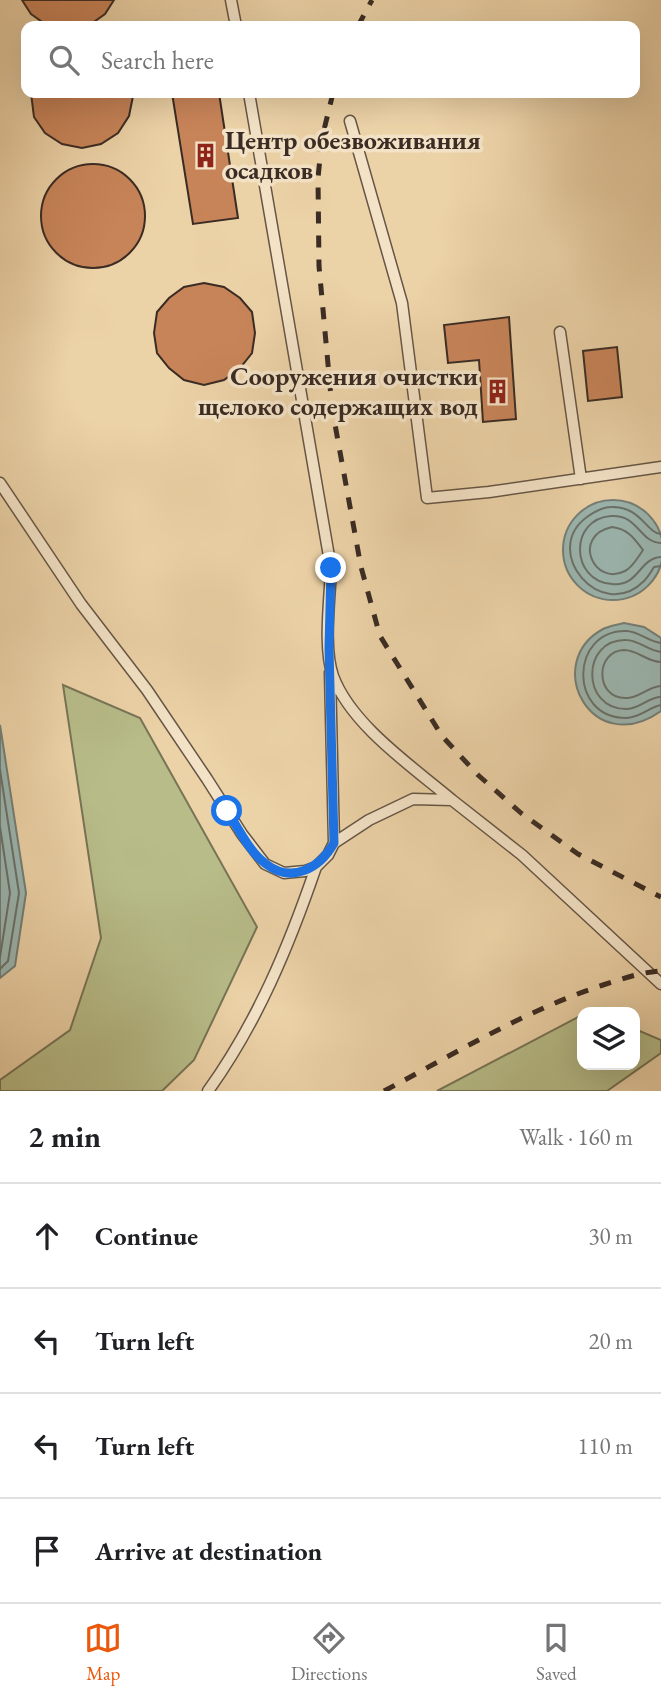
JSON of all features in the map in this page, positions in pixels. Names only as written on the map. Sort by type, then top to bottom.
[{"type":"lane","points":[[232,0],[235,21]]},
{"type":"lane","points":[[208,1091],[235,1053],[294,931],[316,867],[328,855],[334,843],[329,648],[331,568],[250,98]]},
{"type":"lane","points":[[350,121],[402,303],[427,498],[661,467]]},
{"type":"lane","points":[[560,332],[581,479]]},
{"type":"lane","points":[[0,483],[81,604],[146,690],[265,864],[284,873],[316,867]]},
{"type":"lane","points":[[329,648],[333,675],[343,695],[368,728],[452,800],[522,855],[661,984]]},
{"type":"lane","points":[[334,843],[369,820],[413,799],[452,800]]},
{"type":"green space","points":[[63,685],[140,718],[257,927],[194,1060],[162,1091],[0,1091],[0,1080],[70,1030],[101,938]]},
{"type":"green space","points":[[577,1018],[577,1070],[637,1070],[607,1091],[437,1091]]},
{"type":"green space","points":[[640,1031],[661,1040],[661,1053],[640,1068]]},
{"type":"water","points":[[613,500],[632,504],[648,515],[659,531],[662,560],[659,569],[648,585],[632,596],[613,600],[594,596],[578,585],[567,569],[563,550],[567,531],[578,515],[594,504]]},
{"type":"water","points":[[624,623],[644,627],[661,638],[661,711],[636,723],[614,724],[596,716],[583,701],[576,683],[576,663],[585,644],[603,629]]},
{"type":"water","points":[[0,725],[26,893],[15,966],[0,978]]},
{"type":"building","points":[[22,0],[114,0],[105,14],[95,21],[41,21],[31,14]]},
{"type":"building","points":[[32,98],[133,98],[129,116],[118,133],[101,144],[82,148],[62,144],[45,133],[34,117]]},
{"type":"building","name":"Центр обезвоживания осадков","points":[[173,98],[220,98],[238,218],[193,224]]},
{"type":"building","points":[[93,164],[113,168],[130,179],[141,196],[145,216],[141,236],[130,253],[113,264],[93,268],[73,264],[56,253],[45,236],[41,216],[45,196],[56,179],[73,168]]},
{"type":"building","points":[[204,283],[224,287],[240,298],[252,312],[255,333],[252,353],[240,368],[224,380],[204,385],[184,380],[169,368],[157,353],[154,333],[157,312],[169,298],[184,287]]},
{"type":"building","name":"Сооружения очистки щелоко содержащих вод","points":[[509,317],[516,419],[483,422],[479,360],[448,363],[444,325]]},
{"type":"building","points":[[617,347],[622,397],[588,401],[583,351]]},
{"type":"railway","points":[[361,21],[372,0]]},
{"type":"railway","points":[[332,98],[322,138],[318,178],[319,266],[332,408],[361,567],[380,636],[442,736],[478,775],[521,813],[578,854],[661,897]]},
{"type":"railway","points":[[384,1091],[546,1007],[617,980],[661,971]]},
{"type":"place","name":"Центр обезвоживания осадков","points":[[205,155]]},
{"type":"place","name":"Сооружения очистки щелоко содержащих вод","points":[[498,391]]},
{"type":"route","points":[[227,811],[265,864],[284,873],[316,867],[328,855],[334,843],[329,648],[331,568]]}]
